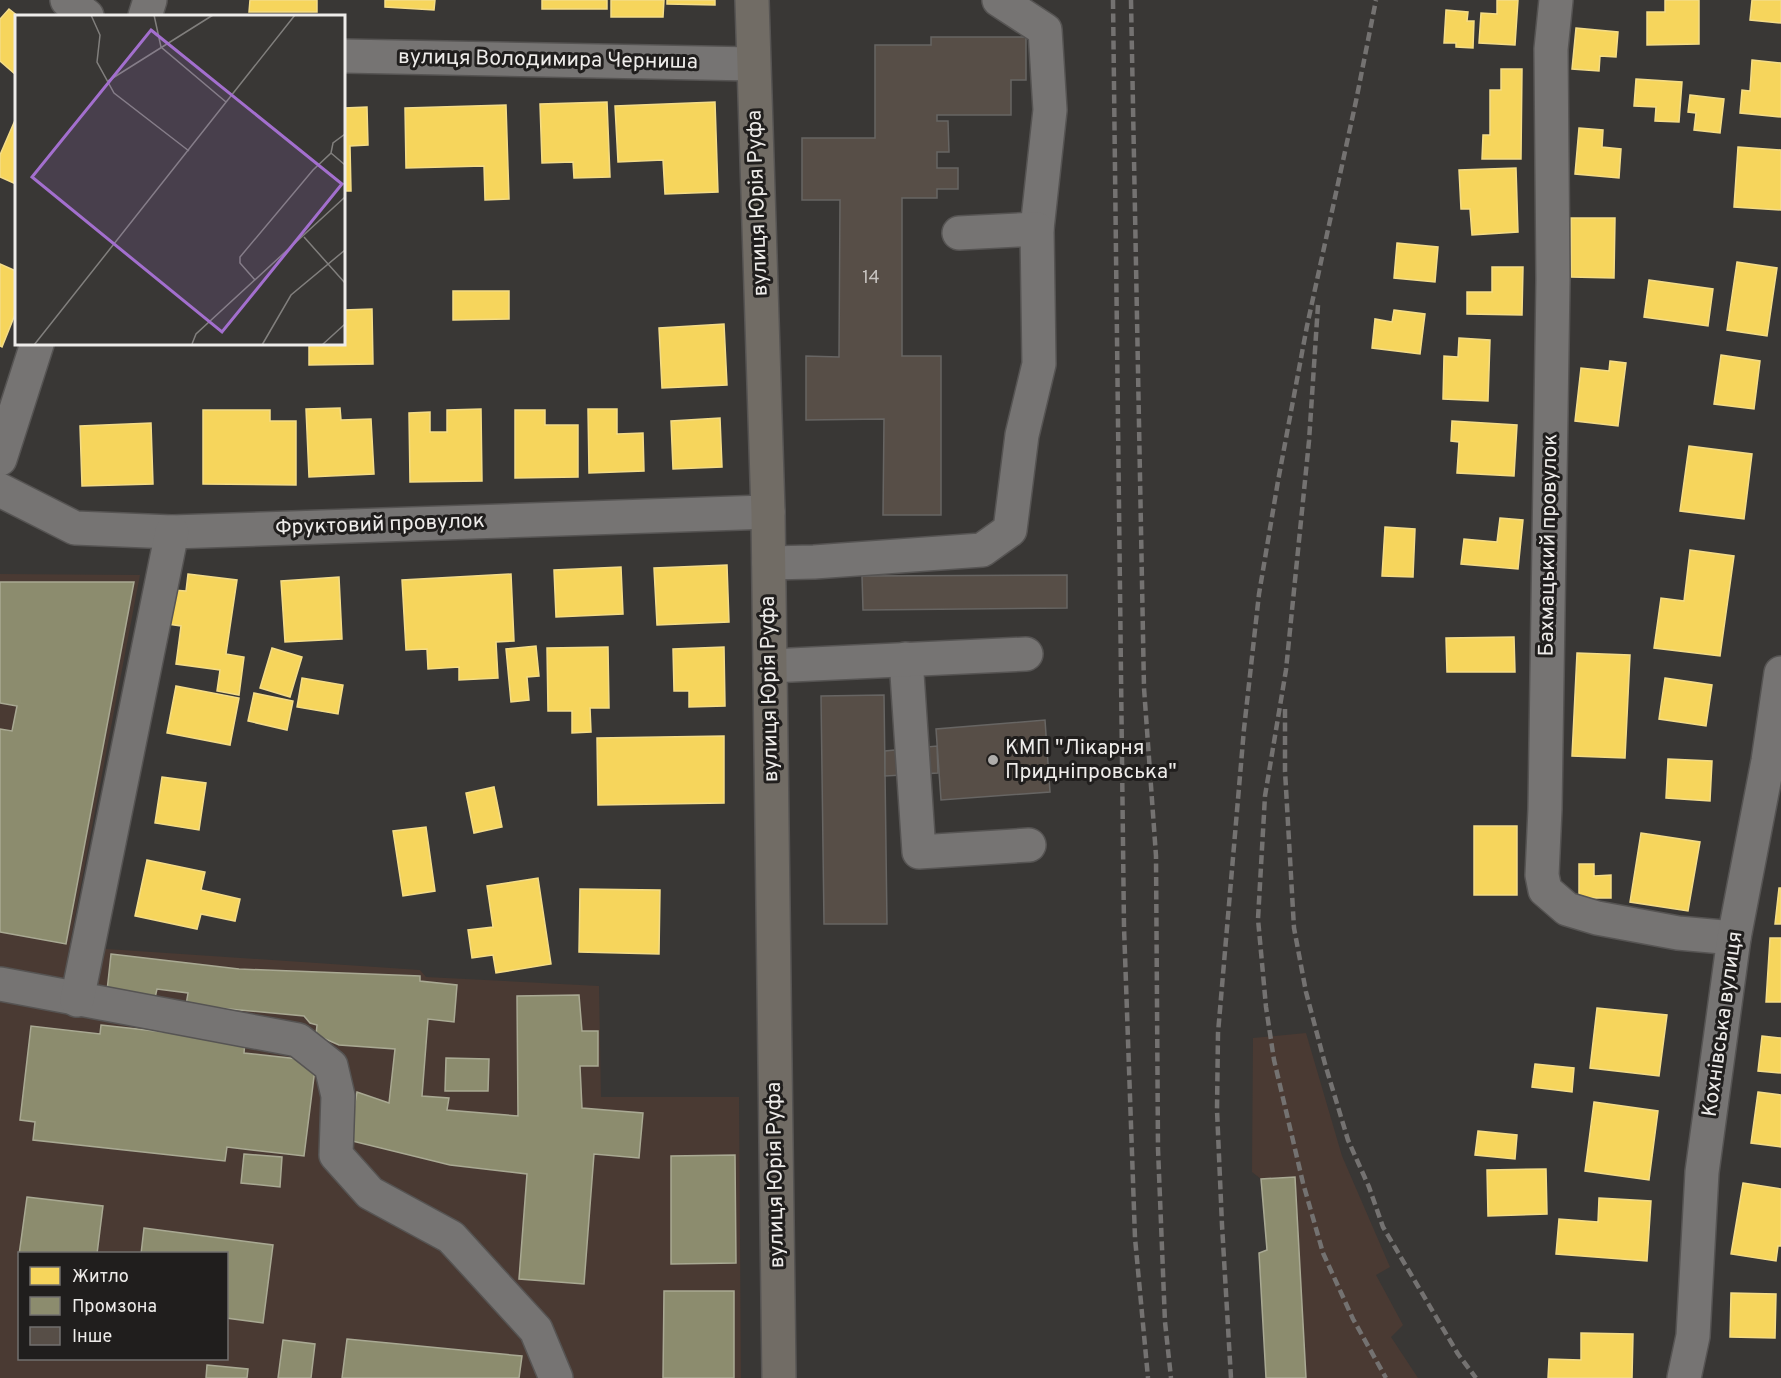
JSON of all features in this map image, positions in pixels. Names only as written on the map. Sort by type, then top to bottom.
[{"type":"main road","name":"вулиця Юрія Руфа","points":[[752,0],[769,563],[779,1378]]},
{"type":"street","points":[[67,0],[86,15]]},
{"type":"street","points":[[145,15],[150,0]]},
{"type":"street","points":[[769,563],[982,550],[1010,530],[1022,435],[1039,364],[1037,229],[1050,110],[1041,15],[999,0]]},
{"type":"street","name":"Бахмацький провулок","points":[[1556,0],[1551,49],[1553,280],[1542,875],[1545,890],[1567,909],[1597,918],[1678,933],[1734,938]]},
{"type":"street","name":"вулиця Володимира Черниша","points":[[345,56],[753,64]]},
{"type":"street","points":[[959,233],[1037,229]]},
{"type":"street","points":[[0,459],[38,345]]},
{"type":"street","name":"Фруктовий провулок","points":[[0,490],[75,528],[172,532],[768,512]]},
{"type":"street","points":[[77,1000],[172,532]]},
{"type":"street","points":[[770,666],[1026,654]]},
{"type":"street","points":[[906,659],[919,852],[1029,845]]},
{"type":"street","name":"Кохнівська вулиця","points":[[1684,1378],[1693,1336],[1702,1172],[1734,938],[1768,761],[1781,672]]},
{"type":"street","points":[[0,984],[298,1040],[331,1066],[338,1096],[336,1155],[370,1193],[451,1237],[536,1330],[556,1378]]},
{"type":"shaded area","points":[[0,574],[140,575],[70,943],[107,949],[420,970],[426,977],[599,986],[601,1097],[739,1097],[741,1378],[0,1378]]},
{"type":"shaded area","points":[[1306,1033],[1342,1156],[1390,1267],[1376,1275],[1403,1325],[1391,1337],[1418,1378],[1266,1378],[1259,1253],[1267,1250],[1261,1179],[1252,1172],[1253,1038]]},
{"type":"building: Житло","points":[[250,0],[317,0],[317,12],[249,12]]},
{"type":"building: Житло","points":[[385,0],[435,0],[434,10],[385,7]]},
{"type":"building: Житло","points":[[542,0],[607,0],[607,9],[542,9]]},
{"type":"building: Житло","points":[[611,0],[664,0],[663,17],[611,17]]},
{"type":"building: Житло","points":[[667,0],[715,0],[715,5],[667,4]]},
{"type":"building: Житло","points":[[1497,0],[1518,0],[1515,45],[1479,43],[1481,13],[1497,14]]},
{"type":"building: Житло","points":[[1665,0],[1699,0],[1699,44],[1647,45],[1647,12],[1665,12]]},
{"type":"building: Житло","points":[[1752,0],[1781,0],[1781,23],[1750,20]]},
{"type":"building: Житло","points":[[9,9],[17,15],[15,74],[0,61],[0,19]]},
{"type":"building: Житло","points":[[1446,10],[1468,12],[1467,21],[1474,21],[1473,48],[1456,47],[1456,43],[1444,43]]},
{"type":"building: Житло","points":[[1576,28],[1618,32],[1616,57],[1600,56],[1599,71],[1572,69]]},
{"type":"building: Житло","points":[[1752,60],[1781,63],[1781,117],[1740,113],[1742,90],[1750,91]]},
{"type":"building: Житло","points":[[1501,69],[1522,69],[1521,159],[1482,159],[1483,135],[1490,135],[1490,90],[1501,90]]},
{"type":"building: Житло","points":[[1636,79],[1682,82],[1679,122],[1655,121],[1656,107],[1634,106]]},
{"type":"building: Житло","points":[[1690,95],[1724,99],[1720,133],[1694,130],[1696,113],[1688,112]]},
{"type":"building: Житло","points":[[607,102],[610,177],[574,178],[573,162],[542,163],[540,104]]},
{"type":"building: Житло","points":[[715,102],[718,192],[665,194],[663,160],[618,162],[615,106]]},
{"type":"building: Житло","points":[[506,105],[509,199],[485,200],[484,166],[406,168],[405,108]]},
{"type":"building: Житло","points":[[367,107],[368,145],[350,146],[351,191],[345,191],[345,108]]},
{"type":"building: Житло","points":[[15,120],[15,184],[0,177],[0,155]]},
{"type":"building: Житло","points":[[1579,128],[1603,130],[1602,147],[1621,149],[1619,178],[1575,174]]},
{"type":"building: Житло","points":[[1738,147],[1781,150],[1781,210],[1734,207]]},
{"type":"building: Житло","points":[[1516,168],[1518,232],[1472,235],[1470,209],[1461,209],[1459,170]]},
{"type":"building: Житло","points":[[1571,218],[1615,218],[1614,278],[1571,277]]},
{"type":"building: Житло","points":[[1397,243],[1438,247],[1435,282],[1394,278]]},
{"type":"building: Житло","points":[[1737,262],[1777,268],[1767,336],[1727,330]]},
{"type":"building: Житло","points":[[0,264],[15,271],[15,314],[2,347],[0,346]]},
{"type":"building: Житло","points":[[1492,267],[1523,267],[1522,315],[1467,314],[1467,292],[1492,292]]},
{"type":"building: Житло","points":[[1649,280],[1713,289],[1708,326],[1644,317]]},
{"type":"building: Житло","points":[[453,291],[509,291],[509,319],[453,320]]},
{"type":"building: Житло","points":[[372,309],[373,364],[309,365],[309,345],[345,345],[345,310]]},
{"type":"building: Житло","points":[[1394,310],[1425,314],[1420,354],[1372,348],[1375,319],[1392,322]]},
{"type":"building: Житло","points":[[724,324],[727,385],[662,388],[659,328]]},
{"type":"building: Житло","points":[[1459,338],[1490,340],[1488,401],[1443,399],[1444,356],[1458,357]]},
{"type":"building: Житло","points":[[1721,355],[1760,361],[1754,409],[1714,404]]},
{"type":"building: Житло","points":[[1610,361],[1626,363],[1618,426],[1575,421],[1581,368],[1609,371]]},
{"type":"building: Житло","points":[[340,408],[341,420],[371,419],[374,474],[309,477],[306,409]]},
{"type":"building: Житло","points":[[481,409],[482,481],[410,482],[409,413],[430,412],[430,432],[447,432],[447,410]]},
{"type":"building: Житло","points":[[588,409],[617,409],[617,434],[643,433],[644,471],[589,473]]},
{"type":"building: Житло","points":[[203,410],[270,410],[270,421],[296,421],[296,485],[203,484]]},
{"type":"building: Житло","points":[[515,410],[545,410],[545,425],[578,425],[578,477],[515,478]]},
{"type":"building: Житло","points":[[720,418],[722,467],[673,469],[671,421]]},
{"type":"building: Житло","points":[[1452,421],[1517,425],[1514,476],[1457,473],[1459,442],[1451,441]]},
{"type":"building: Житло","points":[[151,423],[153,484],[82,486],[80,426]]},
{"type":"building: Житло","points":[[1689,446],[1752,454],[1744,519],[1680,511]]},
{"type":"building: Житло","points":[[1500,518],[1523,520],[1518,569],[1461,564],[1464,539],[1497,542]]},
{"type":"building: Житло","points":[[1385,527],[1415,529],[1413,577],[1382,576]]},
{"type":"building: Житло","points":[[1690,550],[1734,556],[1720,656],[1654,648],[1661,598],[1684,601]]},
{"type":"building: Житло","points":[[727,565],[729,622],[657,625],[654,568]]},
{"type":"building: Житло","points":[[621,567],[623,614],[556,617],[554,570]]},
{"type":"building: Житло","points":[[188,574],[237,580],[226,654],[244,657],[239,695],[217,691],[220,670],[176,664],[181,626],[168,624],[173,590],[186,591]]},
{"type":"building: Житло","points":[[511,574],[514,641],[496,642],[498,678],[459,680],[459,667],[428,669],[427,649],[406,650],[402,580]]},
{"type":"building: Житло","points":[[339,577],[342,639],[285,642],[281,581]]},
{"type":"building: Житло","points":[[1514,637],[1515,672],[1447,672],[1446,638]]},
{"type":"building: Житло","points":[[536,646],[539,676],[527,677],[529,700],[511,702],[506,649]]},
{"type":"building: Житло","points":[[608,647],[609,708],[590,708],[591,732],[572,733],[572,711],[548,711],[547,648]]},
{"type":"building: Житло","points":[[724,647],[725,706],[689,707],[689,691],[674,691],[673,649]]},
{"type":"building: Житло","points":[[272,648],[302,657],[290,697],[260,688]]},
{"type":"building: Житло","points":[[1577,653],[1630,655],[1625,758],[1572,756]]},
{"type":"building: Житло","points":[[302,678],[343,685],[338,714],[297,707]]},
{"type":"building: Житло","points":[[1665,678],[1712,685],[1706,726],[1659,719]]},
{"type":"building: Житло","points":[[176,686],[239,698],[230,745],[167,733]]},
{"type":"building: Житло","points":[[254,693],[293,701],[287,730],[248,721]]},
{"type":"building: Житло","points":[[724,736],[724,803],[598,805],[597,738]]},
{"type":"building: Житло","points":[[1668,759],[1712,761],[1710,801],[1666,798]]},
{"type":"building: Житло","points":[[162,777],[206,783],[199,830],[155,823]]},
{"type":"building: Житло","points":[[494,787],[502,827],[474,833],[466,793]]},
{"type":"building: Житло","points":[[1474,826],[1517,826],[1517,895],[1474,895]]},
{"type":"building: Житло","points":[[426,827],[435,891],[403,896],[393,831]]},
{"type":"building: Житло","points":[[1641,833],[1700,842],[1688,911],[1630,902]]},
{"type":"building: Житло","points":[[147,860],[205,872],[201,890],[240,899],[235,921],[201,914],[197,929],[135,916]]},
{"type":"building: Житло","points":[[1579,864],[1594,864],[1594,876],[1611,875],[1611,898],[1579,898]]},
{"type":"building: Житло","points":[[538,878],[551,964],[496,973],[493,955],[472,958],[468,930],[493,927],[487,886]]},
{"type":"building: Житло","points":[[1779,888],[1781,888],[1781,924],[1775,924]]},
{"type":"building: Житло","points":[[580,889],[660,890],[659,954],[579,952]]},
{"type":"building: Житло","points":[[1770,938],[1781,938],[1781,1002],[1766,1002]]},
{"type":"building: Житло","points":[[1597,1008],[1667,1015],[1659,1076],[1590,1068]]},
{"type":"building: Житло","points":[[1762,1036],[1781,1038],[1781,1073],[1758,1071]]},
{"type":"building: Житло","points":[[1535,1064],[1574,1068],[1572,1092],[1532,1087]]},
{"type":"building: Житло","points":[[1758,1092],[1781,1095],[1781,1147],[1751,1143]]},
{"type":"building: Житло","points":[[1594,1102],[1658,1111],[1649,1180],[1585,1171]]},
{"type":"building: Житло","points":[[1478,1131],[1517,1135],[1515,1159],[1475,1155]]},
{"type":"building: Житло","points":[[1546,1169],[1547,1214],[1488,1216],[1487,1170]]},
{"type":"building: Житло","points":[[1743,1183],[1781,1189],[1781,1246],[1778,1246],[1776,1261],[1731,1254]]},
{"type":"building: Житло","points":[[1599,1198],[1651,1201],[1647,1261],[1556,1254],[1559,1219],[1598,1222]]},
{"type":"building: Житло","points":[[1731,1293],[1776,1294],[1775,1338],[1730,1337]]},
{"type":"building: Житло","points":[[1581,1333],[1633,1334],[1632,1378],[1548,1378],[1549,1359],[1581,1360]]},
{"type":"building: Промзона","points":[[0,582],[134,582],[66,944],[0,932],[0,729],[12,731],[17,706],[0,703]]},
{"type":"building: Промзона","points":[[111,954],[239,969],[420,976],[420,981],[457,985],[454,1022],[428,1019],[422,1096],[449,1098],[447,1110],[518,1116],[517,996],[579,995],[582,1031],[598,1031],[598,1066],[580,1066],[582,1108],[643,1113],[639,1158],[594,1154],[584,1284],[519,1279],[527,1174],[450,1165],[348,1140],[357,1092],[389,1103],[395,1049],[339,1045],[316,1035],[317,1025],[310,1023],[304,1016],[186,1005],[188,993],[157,989],[155,998],[107,991]]},
{"type":"building: Промзона","points":[[101,1025],[245,1041],[244,1053],[316,1061],[304,1156],[227,1147],[225,1161],[33,1140],[35,1122],[20,1120],[31,1026],[100,1034]]},
{"type":"building: Промзона","points":[[446,1058],[489,1059],[488,1091],[445,1091]]},
{"type":"building: Промзона","points":[[244,1154],[282,1157],[280,1187],[241,1183]]},
{"type":"building: Промзона","points":[[735,1155],[736,1263],[671,1264],[671,1156]]},
{"type":"building: Промзона","points":[[1295,1177],[1306,1378],[1266,1378],[1259,1253],[1267,1250],[1261,1179]]},
{"type":"building: Промзона","points":[[27,1197],[103,1206],[97,1252],[19,1252]]},
{"type":"building: Промзона","points":[[144,1228],[273,1245],[263,1323],[228,1318],[228,1252],[141,1252]]},
{"type":"building: Промзона","points":[[664,1291],[734,1291],[734,1378],[663,1378]]},
{"type":"building: Промзона","points":[[347,1339],[522,1356],[519,1378],[342,1378]]},
{"type":"building: Промзона","points":[[283,1340],[315,1344],[311,1378],[278,1378]]},
{"type":"building: Промзона","points":[[207,1365],[248,1369],[247,1378],[206,1378]]},
{"type":"building: Інше","points":[[931,37],[1026,37],[1026,80],[1011,80],[1011,115],[937,115],[937,121],[948,121],[949,152],[937,152],[937,168],[958,168],[958,189],[937,189],[937,198],[902,198],[902,356],[941,356],[941,515],[883,515],[884,419],[806,420],[806,356],[839,357],[840,200],[802,200],[802,138],[875,138],[875,45],[931,45]]},
{"type":"building: Інше","points":[[1067,575],[1067,608],[863,610],[862,576]]},
{"type":"building: Інше","points":[[884,695],[887,924],[824,924],[821,696]]},
{"type":"building: Інше","name":"КМП \"Лікарня Придніпровська\"","points":[[1045,720],[1050,792],[941,800],[936,729]]},
{"type":"building: Інше","points":[[937,746],[938,773],[885,776],[885,751]]},
{"type":"railway","points":[[1113,0],[1124,927],[1135,1238],[1148,1378]]},
{"type":"railway","points":[[1131,0],[1144,688],[1156,856],[1158,1149],[1165,1322],[1171,1378]]},
{"type":"railway","points":[[1231,1378],[1217,1110],[1218,1033],[1244,729],[1259,594],[1278,481],[1307,326],[1376,0]]},
{"type":"railway","points":[[1318,305],[1309,441],[1286,670],[1265,796],[1258,919],[1266,1007],[1274,1060],[1303,1183],[1323,1253],[1353,1319],[1386,1378]]},
{"type":"railway","points":[[1285,709],[1285,771],[1294,928],[1306,992],[1325,1064],[1348,1140],[1369,1187],[1383,1227],[1458,1354],[1476,1378]]},
{"type":"place","name":"КМП \"Лікарня Придніпровська\"","points":[[993,760]]}]
